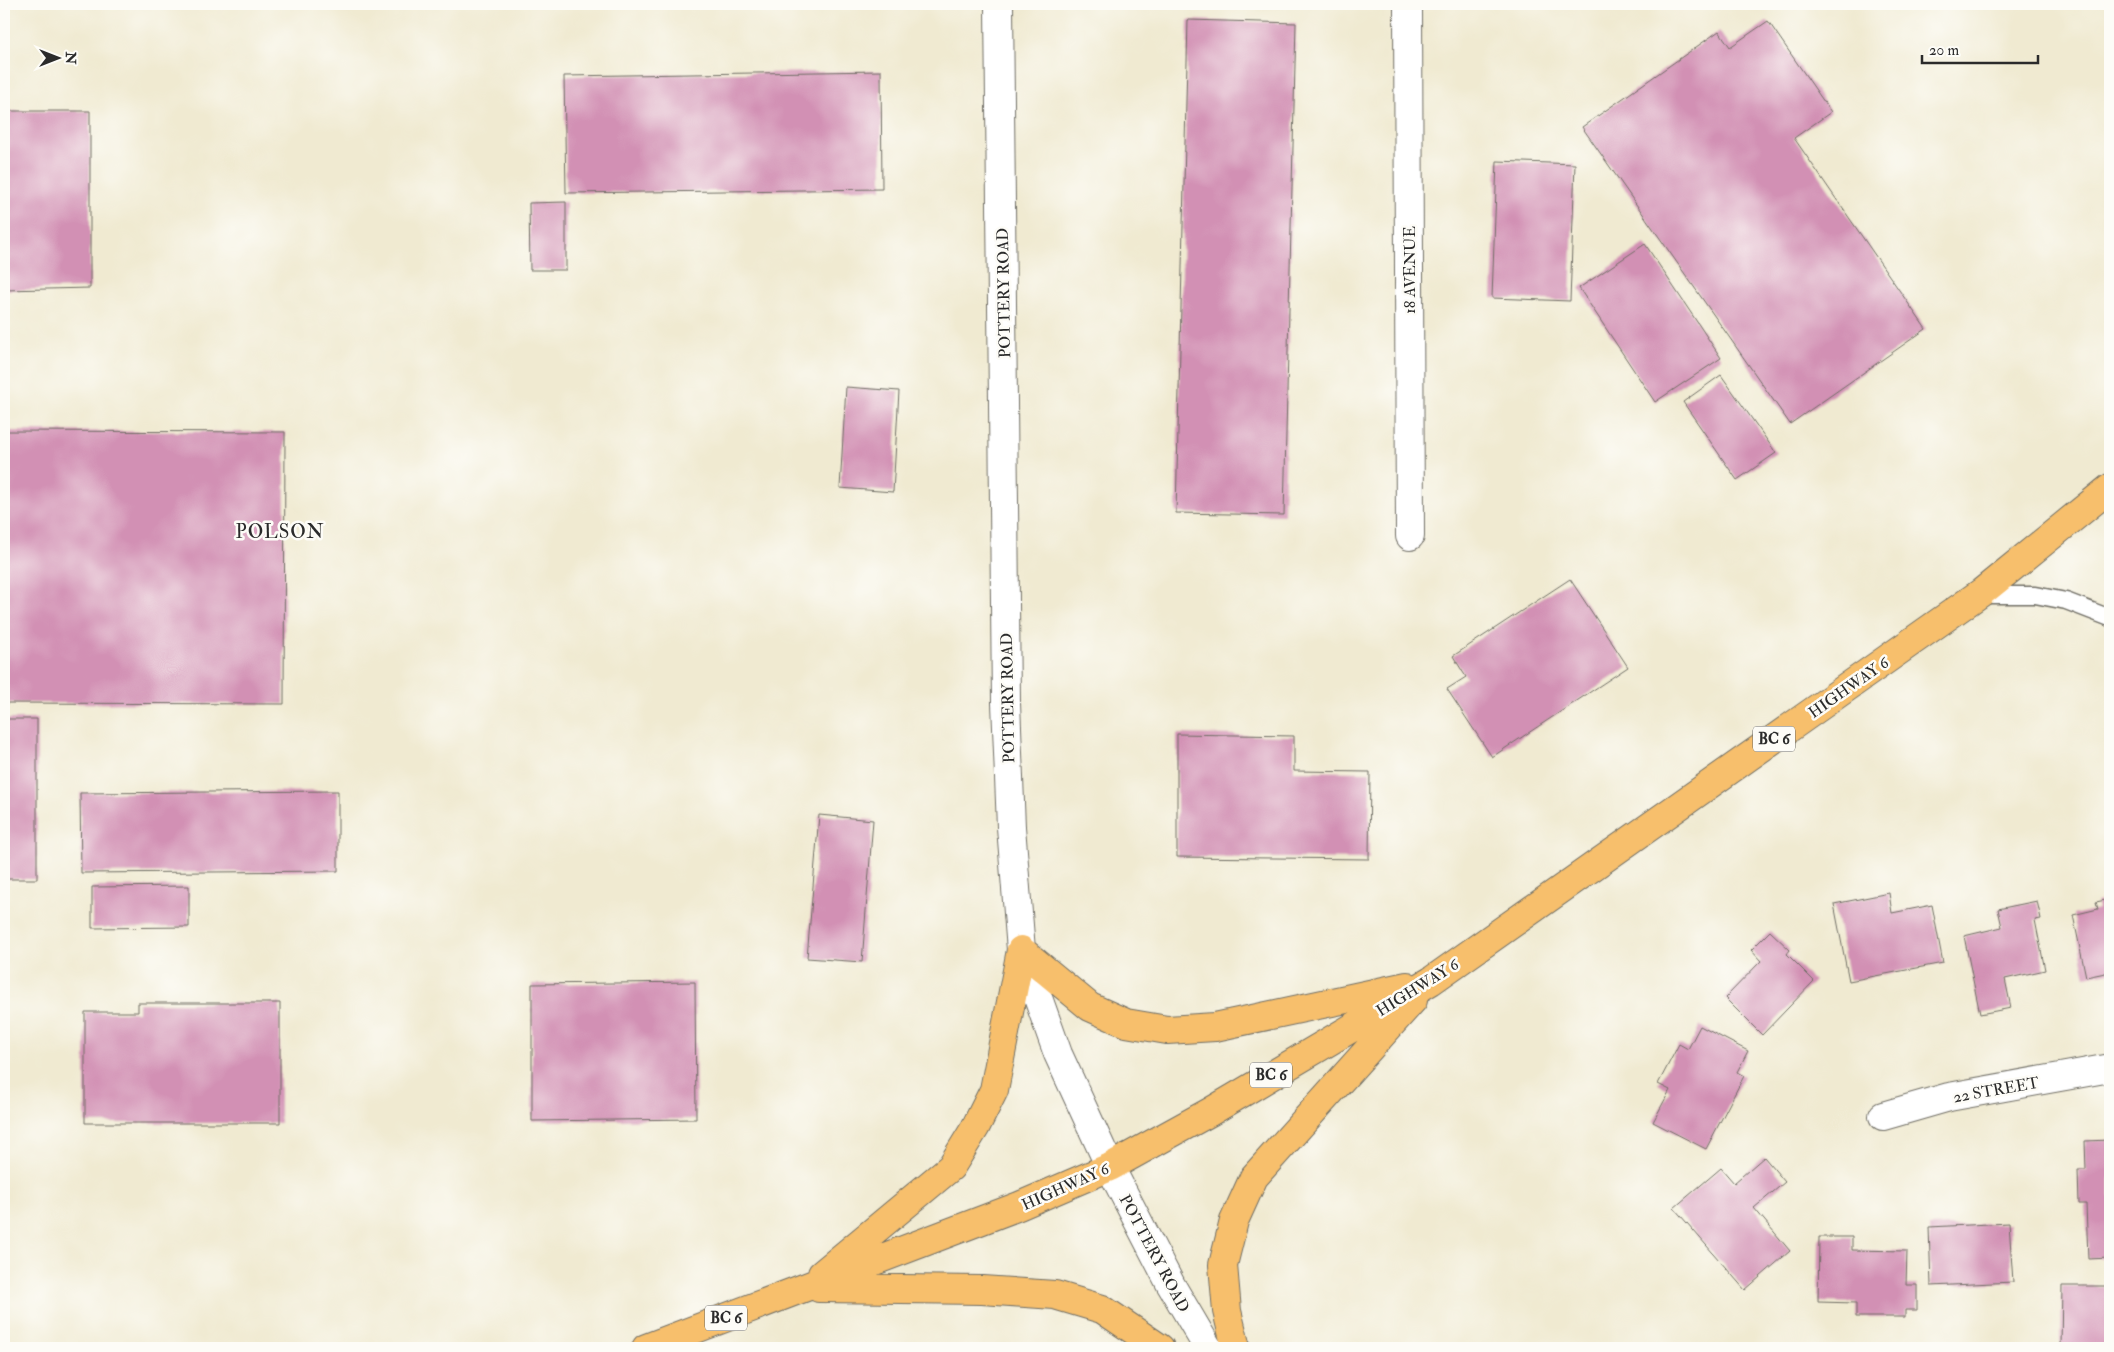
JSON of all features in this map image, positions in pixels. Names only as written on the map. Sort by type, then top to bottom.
[{"type":"main road","name":"HIGHWAY 6","points":[[646,1348],[1018,1206],[1110,1167],[1210,1112],[1431,981],[1977,595],[2110,488]]},
{"type":"main road","points":[[805,1288],[951,1167],[975,1128],[994,1090],[1021,950],[1090,1007],[1126,1023],[1167,1030],[1215,1028],[1431,981]]},
{"type":"main road","points":[[1236,1348],[1227,1311],[1223,1265],[1234,1221],[1254,1177],[1431,981]]},
{"type":"main road","points":[[805,1288],[982,1290],[1055,1295],[1102,1309],[1160,1348]]},
{"type":"street","name":"POTTERY ROAD","points":[[999,4],[1006,703],[1011,827],[1021,950],[1058,1054],[1110,1167],[1171,1286],[1208,1348]]},
{"type":"street","name":"18 AVENUE","points":[[1408,4],[1410,536]]},
{"type":"street","name":"22 STREET","points":[[1883,1116],[1949,1098],[2110,1068]]},
{"type":"lane","points":[[1977,595],[2035,595],[2066,601],[2110,618]]},
{"type":"building","points":[[1188,20],[1296,23],[1284,515],[1176,513]]},
{"type":"building","points":[[1768,21],[1831,112],[1794,138],[1926,329],[1790,424],[1582,127],[1719,31],[1730,47]]},
{"type":"building","points":[[881,71],[882,189],[566,193],[564,76]]},
{"type":"building","points":[[4,111],[90,111],[90,288],[4,290]]},
{"type":"building","points":[[1497,161],[1575,164],[1570,301],[1492,298]]},
{"type":"building","points":[[566,202],[566,270],[530,270],[529,203]]},
{"type":"building","points":[[1645,244],[1721,358],[1655,402],[1579,288]]},
{"type":"building","points":[[1721,375],[1776,453],[1737,480],[1683,402]]},
{"type":"building","points":[[846,387],[899,391],[893,492],[840,488]]},
{"type":"building","points":[[4,431],[285,432],[284,704],[4,703]]},
{"type":"building","points":[[1570,579],[1628,667],[1492,757],[1447,689],[1466,677],[1453,656]]},
{"type":"building","points":[[4,719],[37,719],[37,879],[4,879]]},
{"type":"building","points":[[1177,734],[1294,736],[1294,771],[1370,772],[1369,859],[1177,857]]},
{"type":"building","points":[[338,791],[338,871],[81,873],[80,793]]},
{"type":"building","points":[[819,815],[873,820],[862,962],[807,958]]},
{"type":"building","points":[[189,886],[189,927],[92,928],[92,887]]},
{"type":"building","points":[[1889,893],[1892,913],[1932,905],[1943,963],[1849,981],[1834,904]]},
{"type":"building","points":[[2110,899],[2110,972],[2086,977],[2073,915],[2098,909],[2096,902]]},
{"type":"building","points":[[2037,901],[2041,919],[2035,920],[2045,970],[2005,979],[2011,1008],[1980,1014],[1964,936],[2002,927],[1998,909]]},
{"type":"building","points":[[1770,931],[1790,950],[1787,954],[1814,981],[1762,1035],[1725,998],[1761,961],[1751,950]]},
{"type":"building","points":[[695,982],[696,1119],[532,1121],[532,984]]},
{"type":"building","points":[[138,1003],[280,1003],[280,1123],[85,1123],[85,1012],[138,1012]]},
{"type":"building","points":[[1700,1026],[1748,1051],[1737,1072],[1744,1076],[1706,1149],[1653,1122],[1670,1090],[1658,1084],[1679,1044],[1688,1049]]},
{"type":"building","points":[[2110,1140],[2110,1258],[2088,1259],[2086,1204],[2079,1204],[2078,1170],[2086,1170],[2085,1141]]},
{"type":"building","points":[[1764,1157],[1785,1182],[1754,1208],[1790,1251],[1745,1290],[1674,1208],[1721,1168],[1734,1183]]},
{"type":"building","points":[[2009,1223],[2013,1282],[1931,1286],[1929,1227]]},
{"type":"building","points":[[1819,1237],[1852,1237],[1852,1250],[1907,1251],[1906,1285],[1917,1285],[1917,1310],[1905,1310],[1905,1317],[1856,1317],[1856,1303],[1818,1302]]},
{"type":"building","points":[[2062,1286],[2110,1286],[2110,1348],[2061,1348]]},
{"type":"district","name":"POLSON","points":[[280,531]]}]
